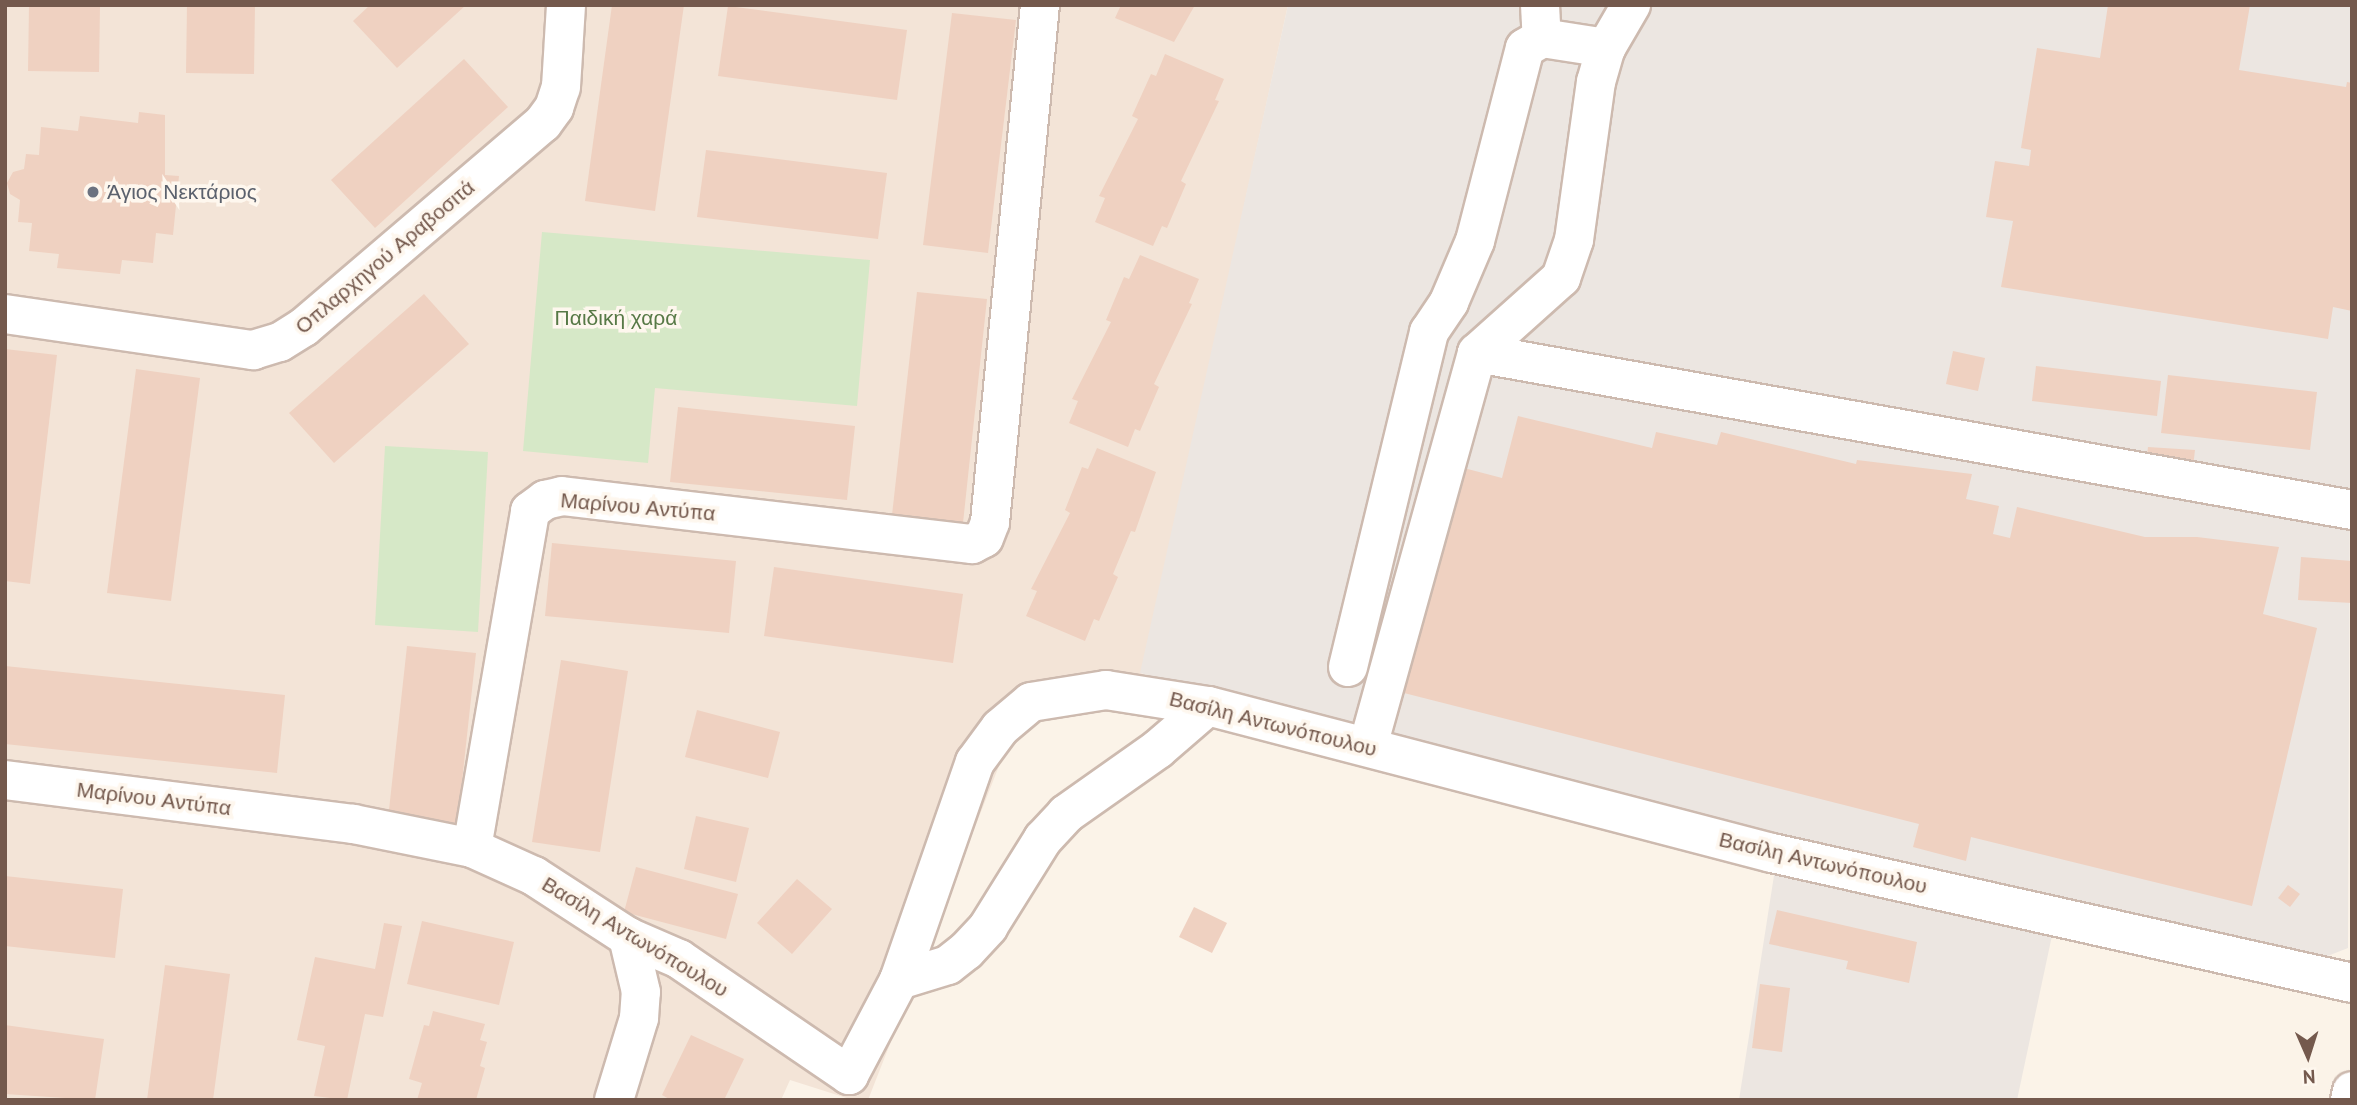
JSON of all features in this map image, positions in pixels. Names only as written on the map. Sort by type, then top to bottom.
[{"type":"street","name":"Οπλαρχηγού Αραβοσιτά","points":[[5,314],[253,350],[280,342],[304,327],[543,123],[554,108],[561,87],[566,5]]},
{"type":"street","name":"Μαρίνου Αντύπα","points":[[5,780],[353,824],[472,848],[530,511],[545,500],[562,496],[972,544],[984,538],[990,522],[1040,5]]},
{"type":"street","points":[[1368,746],[1477,353],[1561,278],[1574,240],[1596,82],[1605,48],[1631,5]]},
{"type":"street","points":[[1348,667],[1429,332],[1449,302],[1475,242],[1525,48],[1541,21],[1605,48]]},
{"type":"street","points":[[1477,353],[2352,510]]},
{"type":"street","name":"Βασίλη Αντωνόπουλου","points":[[472,848],[534,876],[628,937],[711,978],[794,1041],[844,1088],[899,980],[975,762],[1000,728],[1031,702],[1073,692],[1144,693],[1208,706],[1772,853],[2352,983]]},
{"type":"street","points":[[899,980],[948,965],[966,951],[988,927],[1043,839],[1066,814],[1166,743],[1208,706]]},
{"type":"street","points":[[614,1100],[640,1005],[628,937]]},
{"type":"street","points":[[2350,1100],[2352,1091]]},
{"type":"shaded area","points":[[5,5],[1288,5],[1134,709],[1040,712],[1006,748],[868,1100],[853,1100],[790,1080],[781,1100],[5,1100]]},
{"type":"shaded area","points":[[1288,5],[2352,5],[2348,948],[2325,957],[2060,898],[2017,1100],[1739,1100],[1780,837],[1140,673]]},
{"type":"green space","name":"Παιδική χαρά","points":[[542,232],[870,260],[857,406],[655,388],[648,463],[523,451]]},
{"type":"green space","points":[[385,446],[488,452],[478,632],[375,625]]},
{"type":"building","points":[[29,5],[100,5],[99,72],[28,71]]},
{"type":"building","points":[[187,5],[255,5],[254,74],[186,73]]},
{"type":"building","points":[[370,5],[466,5],[397,68],[353,21]]},
{"type":"building","points":[[612,5],[684,5],[655,211],[585,201]]},
{"type":"building","points":[[1121,5],[1195,5],[1174,42],[1115,18]]},
{"type":"building","points":[[2108,5],[2250,5],[2239,70],[2346,87],[2347,82],[2352,83],[2352,311],[2333,307],[2328,339],[2001,287],[2013,221],[1986,217],[1995,161],[2029,166],[2031,150],[2021,148],[2037,48],[2100,58]]},
{"type":"building","points":[[728,6],[907,30],[897,100],[718,76]]},
{"type":"building","points":[[952,13],[1016,20],[988,253],[923,245]]},
{"type":"building","points":[[1165,54],[1224,79],[1215,100],[1219,101],[1181,181],[1186,184],[1167,228],[1162,226],[1153,246],[1095,222],[1105,198],[1099,196],[1138,119],[1132,116],[1151,74],[1156,76]]},
{"type":"building","points":[[464,59],[508,107],[375,228],[331,180]]},
{"type":"building","name":"Άγιος Νεκτάριος","points":[[139,112],[165,115],[165,175],[179,176],[173,235],[156,233],[153,263],[122,260],[120,274],[57,268],[59,254],[29,251],[32,223],[18,222],[20,200],[10,194],[7,183],[13,172],[24,169],[26,154],[39,155],[41,127],[78,131],[80,116],[138,123]]},
{"type":"building","points":[[706,150],[887,173],[878,239],[697,217]]},
{"type":"building","points":[[1140,255],[1199,279],[1189,303],[1192,304],[1154,384],[1159,387],[1140,431],[1135,429],[1128,447],[1069,423],[1078,401],[1072,399],[1111,322],[1106,320],[1124,277],[1129,279]]},
{"type":"building","points":[[917,292],[987,299],[963,523],[892,515]]},
{"type":"building","points":[[424,294],[469,344],[334,463],[289,413]]},
{"type":"building","points":[[5,349],[57,355],[30,584],[5,581]]},
{"type":"building","points":[[1953,351],[1985,358],[1978,391],[1946,384]]},
{"type":"building","points":[[2036,366],[2161,381],[2157,416],[2032,401]]},
{"type":"building","points":[[136,369],[200,378],[171,601],[107,593]]},
{"type":"building","points":[[2168,375],[2317,392],[2310,450],[2161,433]]},
{"type":"building","points":[[678,407],[855,426],[847,500],[670,482]]},
{"type":"building","points":[[1518,416],[1652,448],[1656,432],[1717,445],[1721,432],[1856,464],[1857,460],[1972,474],[1966,499],[1999,506],[1993,534],[2010,538],[2017,507],[2145,537],[2197,537],[2279,547],[2263,614],[2317,628],[2252,906],[1971,837],[1966,861],[1913,847],[1919,824],[1404,693],[1460,467],[1502,478]]},
{"type":"building","points":[[2148,447],[2195,450],[2193,467],[2146,464]]},
{"type":"building","points":[[1097,448],[1156,472],[1135,532],[1131,531],[1113,574],[1118,577],[1099,621],[1094,619],[1085,641],[1026,616],[1037,591],[1031,589],[1070,513],[1065,510],[1082,467],[1088,469]]},
{"type":"building","points":[[552,543],[736,561],[729,633],[545,616]]},
{"type":"building","points":[[2301,557],[2352,561],[2352,603],[2298,600]]},
{"type":"building","points":[[774,567],[963,594],[953,663],[764,636]]},
{"type":"building","points":[[407,646],[476,653],[457,827],[388,819]]},
{"type":"building","points":[[561,660],[628,671],[600,852],[532,842]]},
{"type":"building","points":[[5,666],[285,695],[277,773],[5,744]]},
{"type":"building","points":[[697,710],[780,732],[768,778],[685,757]]},
{"type":"building","points":[[696,816],[749,828],[736,882],[684,869]]},
{"type":"building","points":[[636,867],[738,894],[726,939],[624,912]]},
{"type":"building","points":[[5,876],[123,889],[115,958],[5,946]]},
{"type":"building","points":[[797,879],[832,909],[792,954],[757,923]]},
{"type":"building","points":[[2288,885],[2300,894],[2290,907],[2278,898]]},
{"type":"building","points":[[1194,907],[1227,923],[1212,953],[1179,937]]},
{"type":"building","points":[[1777,910],[1917,942],[1909,983],[1846,969],[1848,961],[1769,944]]},
{"type":"building","points":[[422,921],[514,942],[499,1005],[407,984]]},
{"type":"building","points":[[384,923],[402,926],[383,1017],[365,1014],[347,1100],[314,1096],[325,1046],[297,1040],[315,957],[375,969]]},
{"type":"building","points":[[165,965],[230,974],[213,1100],[147,1100]]},
{"type":"building","points":[[1760,984],[1790,988],[1782,1052],[1752,1048]]},
{"type":"building","points":[[433,1011],[485,1024],[480,1040],[487,1042],[480,1066],[485,1068],[476,1100],[417,1100],[422,1083],[409,1079],[424,1025],[429,1026]]},
{"type":"building","points":[[5,1025],[104,1039],[95,1100],[5,1094]]},
{"type":"building","points":[[691,1035],[744,1059],[724,1100],[671,1100],[662,1095]]},
{"type":"place","name":"Άγιος Νεκτάριος","points":[[93,192]]}]
